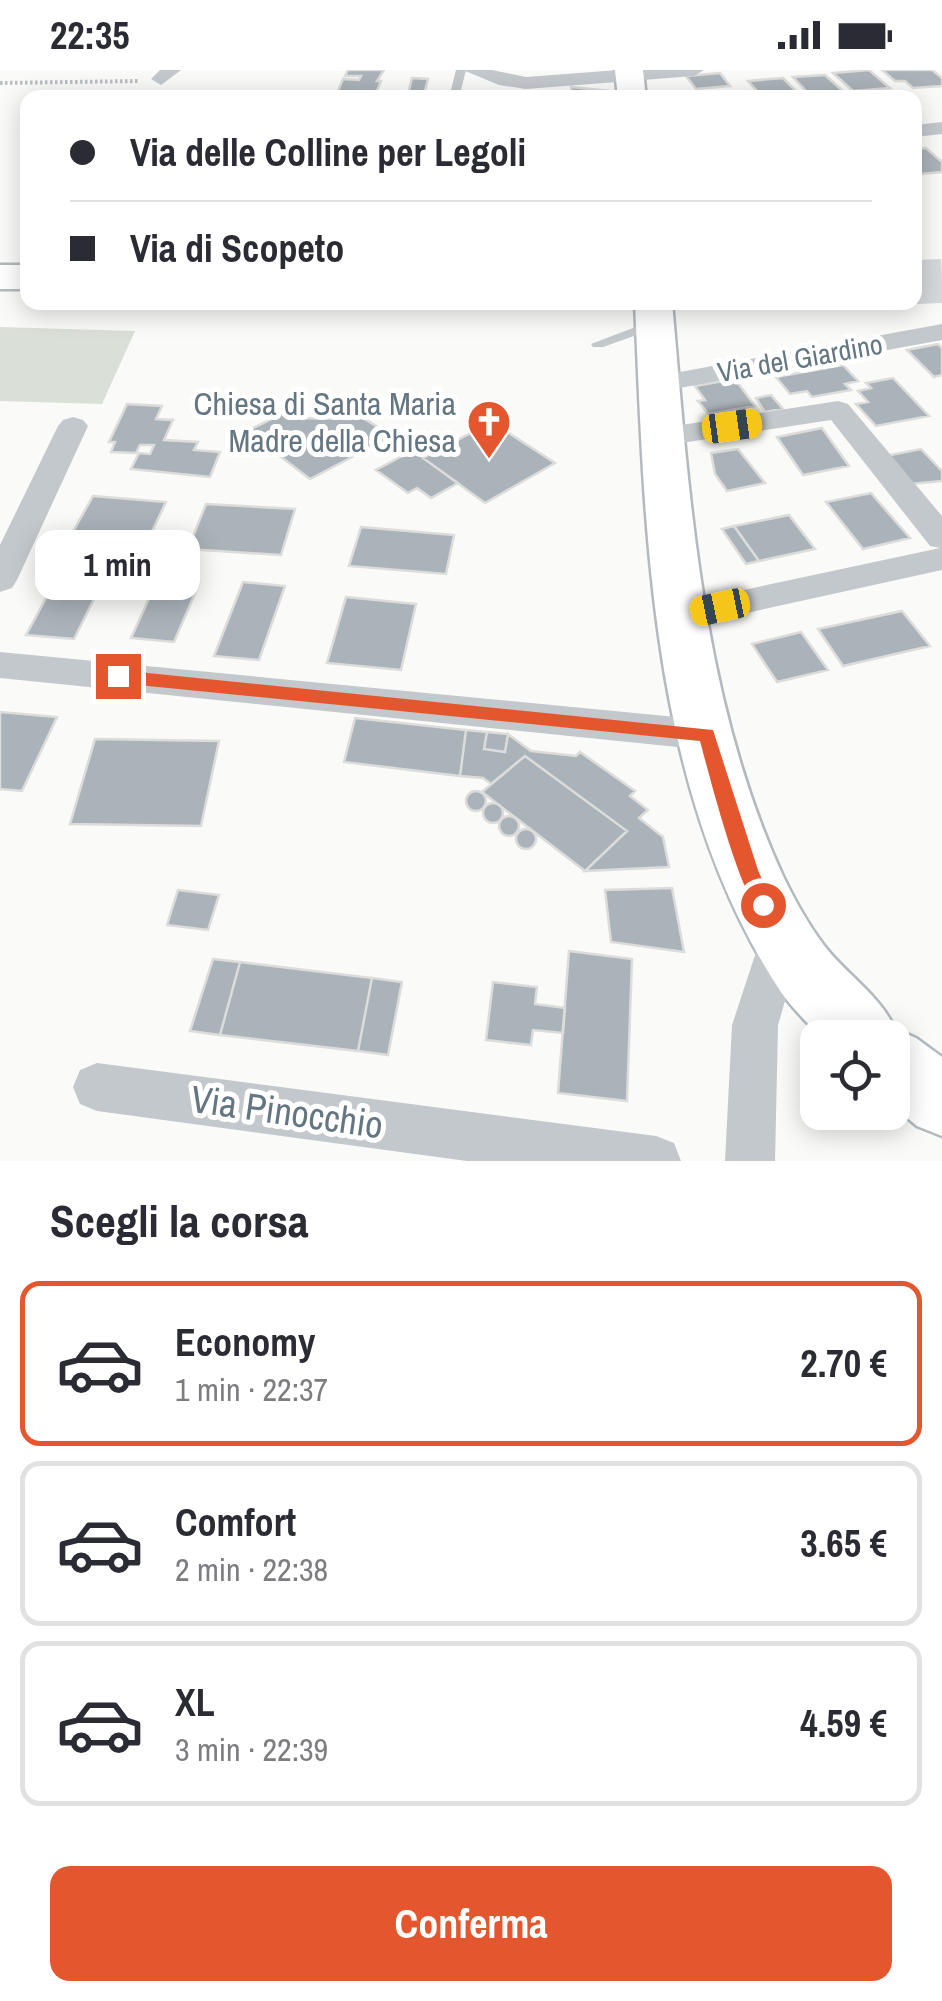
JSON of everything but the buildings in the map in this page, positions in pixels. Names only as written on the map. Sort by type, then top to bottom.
[{"type":"street","points":[[473,70],[526,83],[630,81],[694,70]]},
{"type":"street","points":[[654,313],[662,437],[683,615],[707,735],[748,870],[782,938],[816,989],[846,1020]]},
{"type":"street","name":"Via del Giardino","points":[[658,384],[942,332]]},
{"type":"street","points":[[662,437],[838,410],[942,538]]},
{"type":"street","points":[[0,580],[73,426]]},
{"type":"street","points":[[683,615],[942,559]]},
{"type":"street","points":[[0,665],[707,735]]},
{"type":"street","points":[[750,1161],[754,1025],[782,938]]},
{"type":"street","points":[[910,1075],[942,1101]]},
{"type":"street","name":"Via Pinocchio","points":[[97,1087],[656,1161]]},
{"type":"lane","points":[[600,70],[630,81]]},
{"type":"lane","points":[[598,344],[654,313]]},
{"type":"path","points":[[0,83],[166,74]]},
{"type":"shaded area","points":[[0,327],[135,331],[102,404],[0,401]]},
{"type":"tunnel","points":[[922,282],[942,281]]},
{"type":"place","name":"Chiesa di Santa Maria Madre della Chiesa","points":[[489,460]]},
{"type":"route","points":[[118,676],[707,735],[748,870],[763,905]]}]
